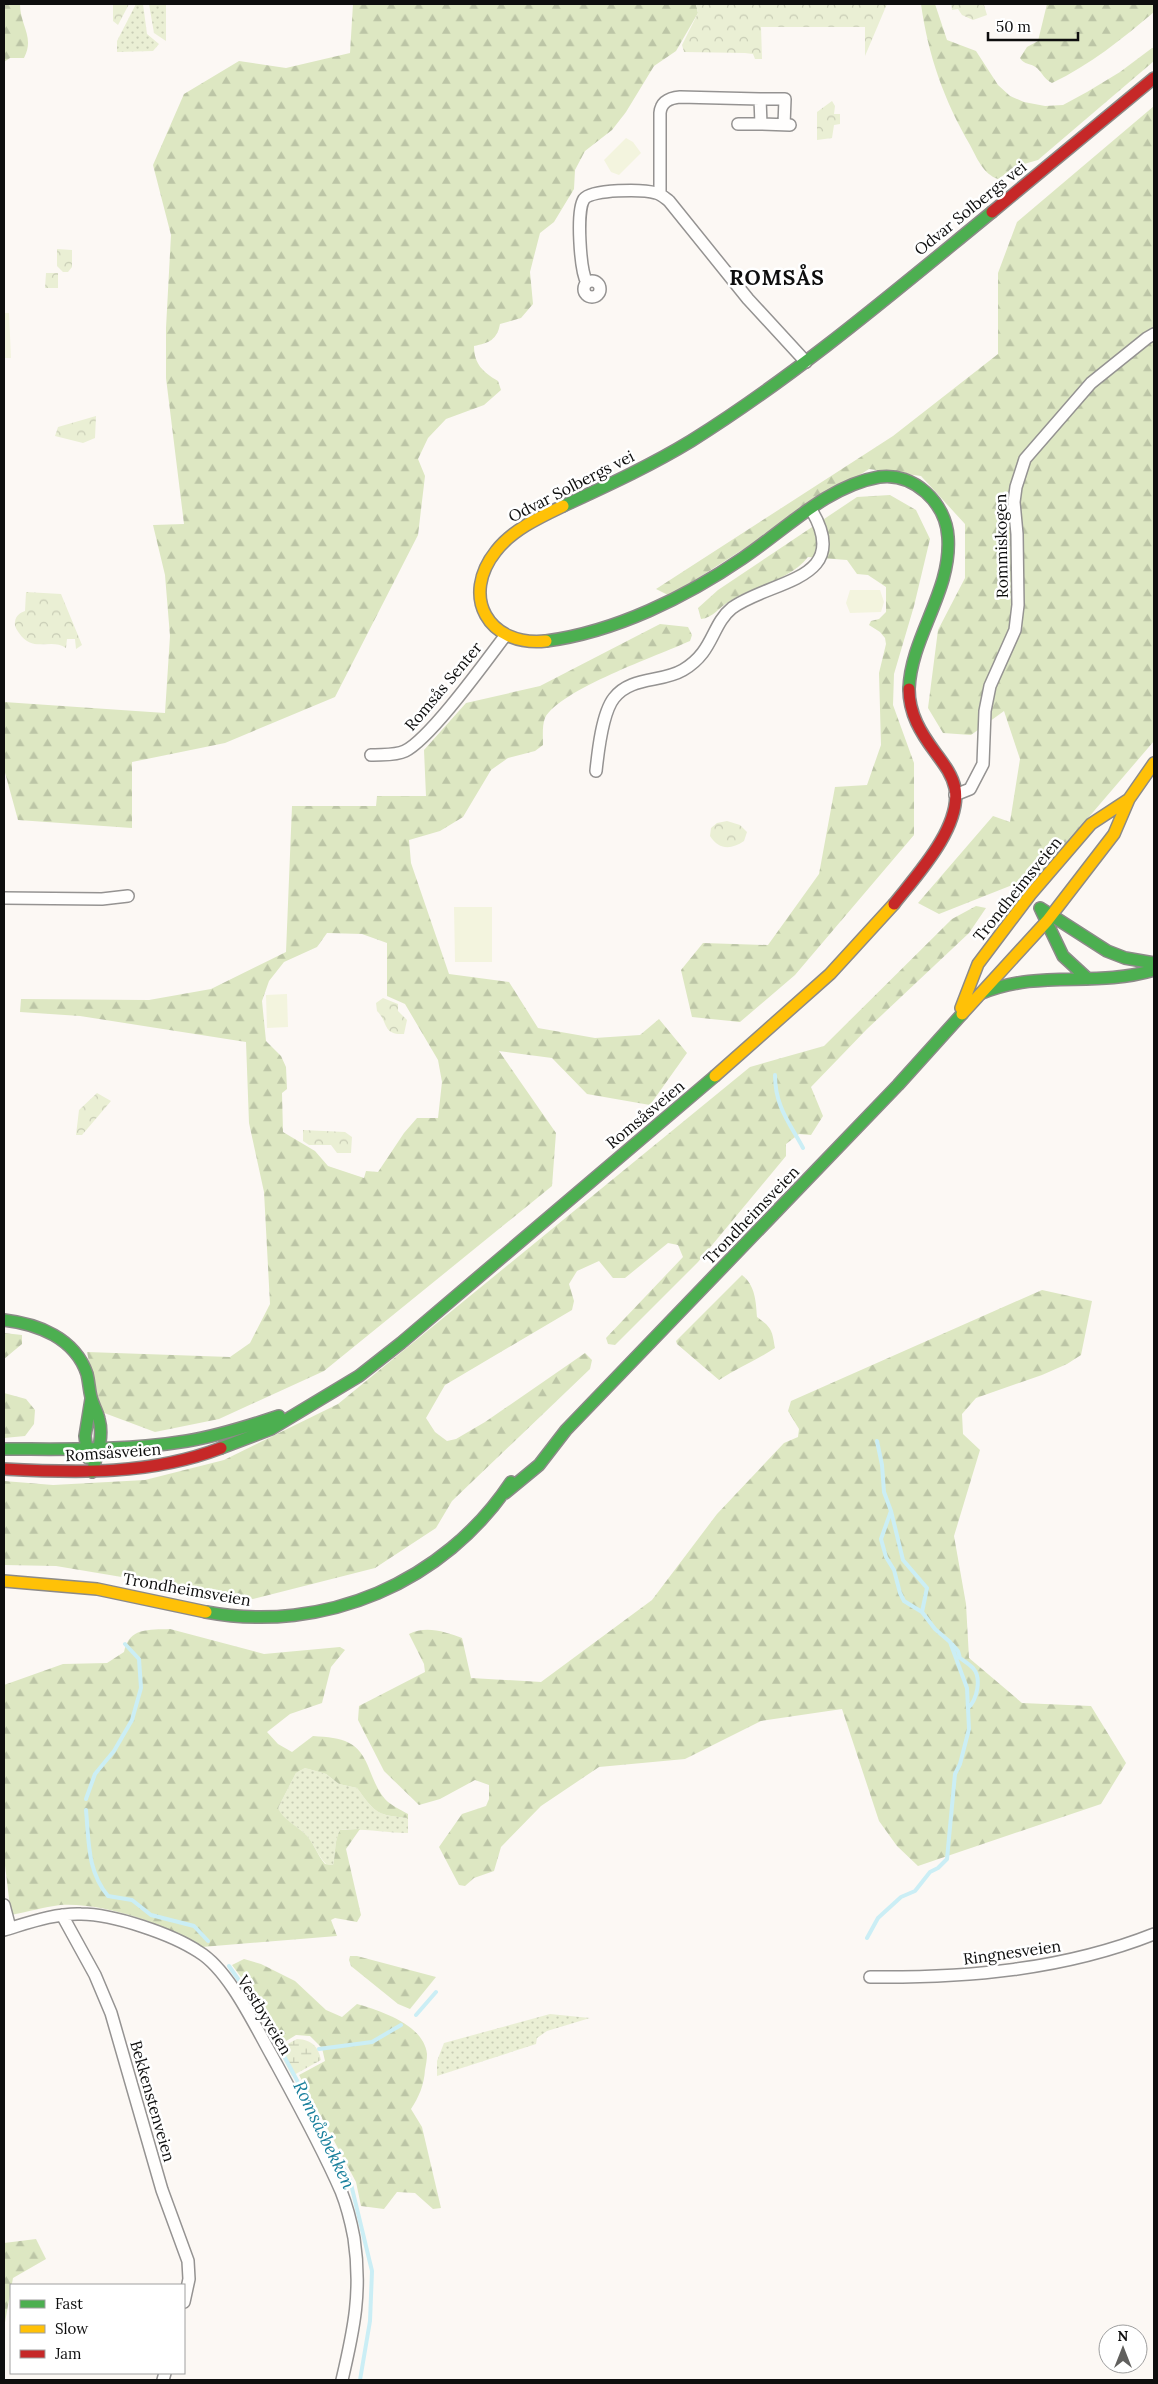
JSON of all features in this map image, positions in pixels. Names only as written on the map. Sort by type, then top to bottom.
[{"type":"main road","name":"Odvar Solbergs vei","points":[[505,636],[488,620],[480,590],[482,574],[487,562],[506,539],[535,521],[649,465],[688,442],[806,362],[963,236],[1154,78]]},
{"type":"main road","points":[[505,636],[529,642],[555,639],[635,615],[673,599],[722,572],[827,500],[859,482],[888,476],[903,479],[922,489],[936,503],[943,515],[947,529],[948,557],[938,592],[914,656],[909,691],[912,714],[917,725],[952,774],[955,795]]},
{"type":"main road","name":"Trondheimsveien","points":[[4,1581],[68,1585],[108,1591],[231,1616],[262,1618],[306,1615],[355,1603],[406,1579],[449,1549],[505,1493],[541,1464],[566,1430],[898,1085],[1050,917],[1114,834],[1129,798],[1154,763]]},
{"type":"main road","name":"Romsåsveien","points":[[4,1469],[92,1472],[143,1469],[198,1457],[248,1440],[271,1429],[359,1376],[388,1354],[811,993],[861,943],[905,890],[952,818],[955,795]]},
{"type":"main road","points":[[1075,866],[1129,798]]},
{"type":"main road","name":"Trondheimsveien","points":[[957,1020],[978,964],[1026,900],[1091,824],[1129,798]]},
{"type":"main road","points":[[1030,920],[1050,897]]},
{"type":"main road","points":[[1040,908],[1050,917],[1103,950],[1125,958],[1154,963]]},
{"type":"main road","points":[[1050,917],[1059,953],[1068,964],[1088,979]]},
{"type":"main road","points":[[978,995],[993,964],[1002,953]]},
{"type":"main road","points":[[978,995],[990,989],[1030,978],[1118,980],[1154,970]]},
{"type":"main road","points":[[4,1320],[38,1326],[66,1343],[83,1366],[91,1399],[100,1421],[100,1448],[92,1472]]},
{"type":"main road","points":[[91,1399],[85,1449],[92,1472]]},
{"type":"main road","name":"Romsåsveien","points":[[4,1449],[85,1449],[187,1441],[302,1409]]},
{"type":"main road","name":"Trondheimsveien","points":[[536,1449],[566,1430]]},
{"type":"main road","name":"Trondheimsveien","points":[[505,1493],[523,1462]]},
{"type":"street","points":[[660,194],[660,114],[664,103],[671,98],[680,97],[785,99],[787,125],[738,124]]},
{"type":"street","points":[[760,98],[761,124]]},
{"type":"street","points":[[587,283],[581,265],[581,208],[584,199],[596,192],[651,192],[660,194],[669,201],[748,299],[806,362]]},
{"type":"street","name":"Rommiskogen","points":[[955,795],[970,789],[983,764],[985,711],[990,686],[1015,630],[1018,605],[1017,534],[1014,502],[1016,487],[1025,459],[1091,383],[1154,334]]},
{"type":"street","points":[[596,771],[606,718],[615,696],[634,684],[683,670],[707,649],[722,620],[731,609],[797,579],[812,568],[821,553],[823,537],[821,527],[812,511]]},
{"type":"street","name":"Romsås Senter","points":[[371,754],[402,752],[415,745],[443,714],[505,636]]},
{"type":"street","points":[[4,898],[102,899],[128,896]]},
{"type":"street","points":[[4,1905],[7,1929]]},
{"type":"street","name":"Vestbyveien","points":[[7,1929],[62,1915],[82,1914],[108,1917],[139,1925],[200,1952],[211,1962],[240,1997],[294,2096],[341,2191],[351,2222],[356,2259],[357,2306],[342,2380]]},
{"type":"street","name":"Bekkenstenveien","points":[[62,1915],[95,1975],[111,2013],[162,2190],[188,2261],[189,2279],[185,2297]]},
{"type":"street","name":"Ringnesveien","points":[[870,1977],[956,1976],[996,1973],[1072,1960],[1154,1934]]},
{"type":"green space","points":[[4,4],[20,4],[28,44],[24,58],[10,58],[4,62]]},
{"type":"green space","points":[[113,4],[129,4],[118,25],[113,21]]},
{"type":"green space","points":[[136,4],[143,4],[147,34],[159,44],[153,51],[117,52],[117,41]]},
{"type":"green space","points":[[149,4],[166,4],[166,41],[154,33]]},
{"type":"green space","points":[[353,4],[696,4],[698,13],[676,51],[654,66],[626,112],[612,130],[585,151],[575,170],[574,189],[554,222],[540,233],[530,272],[533,304],[521,318],[500,324],[497,334],[492,340],[474,346],[474,352],[480,367],[498,381],[501,390],[484,405],[446,419],[428,438],[418,459],[425,476],[418,535],[335,697],[225,743],[132,762],[132,828],[18,820],[4,769],[4,702],[165,713],[170,636],[165,575],[153,525],[184,524],[166,378],[166,328],[171,235],[153,165],[184,94],[239,61],[286,68],[350,53]]},
{"type":"green space","points":[[696,4],[887,4],[865,56],[865,27],[761,27],[762,59],[755,59],[753,54],[745,53],[684,52],[682,45],[698,13]]},
{"type":"green space","points":[[921,4],[935,4],[947,40],[976,51],[998,85],[1010,96],[1024,102],[1045,106],[1063,105],[1120,72],[1152,48],[1154,48],[1154,61],[1038,160],[1017,166],[998,179],[988,173],[981,165],[952,111],[938,77],[928,41]]},
{"type":"green space","points":[[951,4],[984,5],[987,15],[973,20],[962,15],[958,9],[952,10]]},
{"type":"green space","points":[[1047,4],[1154,4],[1154,12],[1093,60],[1052,83],[1037,68],[1020,58],[1027,47],[1038,41]]},
{"type":"green space","points":[[832,101],[835,106],[834,114],[840,114],[840,124],[834,125],[832,138],[817,140],[817,112]]},
{"type":"green space","points":[[1154,106],[1154,741],[1040,874],[939,914],[918,903],[993,816],[1010,822],[1020,759],[1004,711],[971,735],[943,733],[928,708],[938,630],[965,578],[965,524],[921,476],[869,469],[670,596],[656,589],[893,436],[998,354],[998,273],[1017,222]]},
{"type":"green space","points":[[626,138],[633,142],[641,153],[619,175],[611,172],[604,160]]},
{"type":"green space","points":[[57,249],[72,250],[72,267],[68,272],[63,272],[57,266]]},
{"type":"green space","points":[[46,273],[58,273],[58,288],[45,288]]},
{"type":"green space","points":[[4,313],[9,313],[11,358],[4,358]]},
{"type":"green space","points":[[96,416],[95,438],[83,443],[55,436],[58,427]]},
{"type":"green space","points":[[890,495],[916,510],[930,539],[914,606],[894,674],[893,705],[914,763],[914,835],[795,975],[740,1022],[692,1017],[681,970],[703,943],[768,945],[819,874],[835,787],[867,785],[881,745],[879,673],[886,644],[885,638],[880,632],[869,625],[871,621],[879,619],[886,612],[886,587],[868,575],[857,574],[847,560],[808,557],[791,572],[726,603],[709,617],[701,619],[698,608],[718,590],[857,497]]},
{"type":"green space","points":[[850,590],[880,590],[884,602],[881,612],[850,613],[846,603]]},
{"type":"green space","points":[[26,592],[61,594],[82,645],[76,649],[75,639],[67,639],[66,648],[54,644],[30,643],[24,639],[17,631],[15,623],[17,616],[25,611]]},
{"type":"green space","points":[[660,624],[688,627],[692,635],[690,641],[611,674],[569,696],[554,707],[545,718],[543,745],[535,751],[508,758],[491,770],[463,817],[440,831],[409,840],[411,863],[449,974],[509,982],[538,1028],[595,1038],[640,1035],[659,1019],[687,1053],[650,1105],[587,1094],[552,1058],[499,1051],[556,1133],[552,1186],[324,1371],[219,1419],[155,1432],[99,1411],[87,1352],[230,1357],[250,1343],[270,1304],[264,1192],[249,1123],[246,1042],[80,1016],[20,1012],[21,999],[149,1000],[211,989],[286,952],[292,806],[376,806],[377,796],[426,796],[424,750],[466,703],[540,686]],"holes":[[[327,933],[362,934],[387,943],[387,996],[405,1004],[438,1060],[442,1082],[438,1118],[417,1118],[404,1133],[378,1172],[366,1171],[364,1178],[328,1166],[315,1151],[283,1132],[282,1093],[287,1089],[286,1067],[281,1056],[266,1041],[262,1001],[269,981],[284,962],[317,947]]]},
{"type":"green space","points":[[727,821],[740,825],[747,832],[744,841],[734,846],[726,847],[714,841],[710,836],[711,828],[717,823]]},
{"type":"green space","points":[[976,906],[986,908],[969,933],[867,1029],[811,1087],[823,1116],[811,1135],[799,1134],[786,1144],[786,1156],[698,1262],[615,1345],[608,1344],[606,1338],[683,1257],[678,1245],[668,1243],[625,1278],[613,1278],[599,1261],[577,1271],[569,1284],[574,1301],[572,1310],[445,1385],[426,1418],[435,1432],[447,1441],[456,1439],[485,1422],[585,1353],[592,1360],[590,1369],[452,1501],[436,1528],[375,1568],[253,1599],[56,1566],[4,1565],[4,1481],[53,1485],[145,1480],[224,1460],[338,1404],[750,1067],[824,1046],[952,919]]},
{"type":"green space","points":[[454,907],[492,907],[492,962],[455,962]]},
{"type":"green space","points":[[287,994],[288,1027],[267,1028],[266,995]]},
{"type":"green space","points":[[383,998],[398,1004],[398,1011],[407,1020],[404,1034],[392,1033],[377,1011],[376,1003]]},
{"type":"green space","points":[[97,1093],[111,1101],[82,1135],[76,1135],[79,1110]]},
{"type":"green space","points":[[303,1130],[345,1132],[352,1137],[351,1153],[337,1153],[331,1145],[309,1145],[303,1141]]},
{"type":"green space","points":[[742,1275],[752,1288],[757,1317],[771,1330],[775,1348],[719,1380],[677,1344],[676,1341]]},
{"type":"green space","points":[[1042,1290],[1092,1301],[1081,1355],[1067,1364],[1042,1375],[976,1398],[962,1414],[963,1434],[980,1450],[954,1536],[966,1604],[969,1658],[1022,1703],[1091,1706],[1126,1763],[1101,1804],[918,1866],[897,1846],[879,1821],[842,1709],[761,1721],[685,1759],[599,1767],[541,1806],[501,1847],[494,1871],[474,1878],[465,1886],[459,1885],[439,1847],[462,1814],[486,1806],[489,1799],[489,1785],[475,1780],[440,1799],[419,1805],[384,1771],[358,1720],[359,1706],[425,1672],[424,1664],[409,1634],[416,1631],[429,1630],[462,1638],[471,1678],[541,1682],[652,1600],[717,1514],[784,1443],[798,1437],[799,1429],[788,1411],[791,1401]]},
{"type":"green space","points":[[4,1333],[22,1335],[22,1344],[4,1359]]},
{"type":"green space","points":[[4,1393],[26,1399],[35,1410],[34,1424],[25,1436],[4,1438]]},
{"type":"green space","points":[[170,1629],[264,1654],[340,1647],[345,1650],[331,1667],[322,1703],[290,1714],[267,1732],[278,1744],[292,1752],[313,1736],[333,1738],[349,1743],[361,1753],[366,1761],[380,1793],[393,1805],[408,1814],[408,1818],[390,1816],[378,1812],[357,1788],[339,1784],[326,1774],[305,1768],[296,1773],[278,1808],[286,1819],[307,1836],[325,1864],[333,1865],[340,1830],[360,1829],[346,1849],[361,1915],[357,1922],[335,1918],[331,1920],[337,1936],[202,1947],[188,1938],[153,1923],[134,1916],[95,1907],[60,1905],[11,1915],[4,1857],[4,1685],[63,1664],[107,1663],[124,1652],[130,1638],[135,1634],[148,1630]]},
{"type":"green space","points":[[305,1768],[326,1774],[339,1784],[357,1788],[378,1812],[390,1816],[408,1818],[408,1833],[340,1830],[333,1865],[326,1864],[307,1836],[286,1819],[278,1808],[296,1773]]},
{"type":"green space","points":[[350,1956],[357,1956],[436,1977],[410,2009],[398,2004],[351,1966]]},
{"type":"green space","points":[[244,1959],[261,1964],[295,1981],[326,2010],[342,2017],[357,2004],[389,2015],[410,2027],[418,2035],[424,2044],[427,2058],[422,2086],[411,2109],[422,2127],[441,2208],[433,2209],[415,2193],[397,2192],[384,2209],[361,2206],[356,2182],[299,2075],[325,2061],[322,2048],[310,2036],[296,2035],[283,2043],[279,2042],[264,2008],[232,1965]]},
{"type":"green space","points":[[550,2014],[590,2018],[547,2031],[537,2038],[536,2044],[437,2076],[437,2061],[444,2043]]},
{"type":"green space","points":[[297,2039],[314,2045],[321,2060],[292,2076],[278,2049]]},
{"type":"green space","points":[[36,2239],[46,2259],[13,2278],[12,2284],[10,2284],[4,2328],[4,2243]]},
{"type":"waterway","points":[[775,1075],[780,1105],[803,1148]]},
{"type":"waterway","points":[[867,1938],[878,1918],[901,1897],[915,1891],[930,1872],[938,1868],[947,1859],[955,1774],[960,1764],[969,1729],[967,1688],[950,1642],[935,1629],[922,1612],[904,1601],[894,1570],[886,1557],[881,1539],[891,1511],[884,1492],[882,1465],[877,1441]]},
{"type":"waterway","points":[[891,1511],[903,1560],[927,1588],[922,1612]]},
{"type":"waterway","name":"Romsåsbekken","points":[[86,1799],[95,1774],[114,1751],[132,1720],[141,1688],[139,1659],[125,1644]]},
{"type":"waterway","points":[[952,1644],[958,1651],[960,1658],[976,1672],[978,1683],[976,1694],[968,1708]]},
{"type":"waterway","name":"Romsåsbekken","points":[[86,1810],[90,1855],[96,1876],[108,1896],[132,1900],[151,1915],[194,1926],[208,1941]]},
{"type":"waterway","name":"Romsåsbekken","points":[[229,1966],[259,2009],[350,2180],[372,2271],[370,2321],[360,2380]]},
{"type":"waterway","points":[[416,2015],[436,1992]]},
{"type":"waterway","points":[[319,2049],[372,2042],[401,2025]]},
{"type":"traffic: fast","points":[[563,506],[660,459],[731,415],[845,331],[992,212]]},
{"type":"traffic: fast","points":[[546,641],[598,630],[649,611],[698,586],[743,558],[824,499],[860,482],[879,477],[892,477],[904,479],[926,492],[935,502],[941,513],[946,524],[948,537],[948,557],[944,576],[916,650],[911,669],[909,689]]},
{"type":"traffic: fast","points":[[1040,908],[1107,951],[1125,958],[1154,963]]},
{"type":"traffic: fast","points":[[1041,910],[1063,956],[1088,979]]},
{"type":"traffic: fast","points":[[982,993],[1025,982],[1110,978],[1154,970]]},
{"type":"traffic: fast","points":[[505,1493],[539,1465],[566,1430],[898,1085],[962,1014]]},
{"type":"traffic: fast","points":[[221,1448],[271,1429],[359,1376],[401,1343],[715,1076]]},
{"type":"traffic: fast","points":[[4,1320],[30,1325],[54,1335],[74,1351],[81,1362],[87,1374],[91,1397],[98,1416],[101,1432],[92,1472]]},
{"type":"traffic: fast","points":[[88,1458],[85,1436],[91,1399]]},
{"type":"traffic: fast","points":[[4,1449],[95,1449],[164,1444],[210,1436],[279,1416]]},
{"type":"traffic: fast","points":[[206,1612],[250,1617],[294,1615],[337,1607],[378,1593],[416,1573],[452,1548],[483,1517],[511,1482]]},
{"type":"traffic: slow","points":[[546,641],[526,641],[509,636],[495,627],[486,615],[481,601],[480,585],[485,568],[503,543],[527,525],[563,506]]},
{"type":"traffic: slow","points":[[962,1014],[1047,921],[1114,834],[1129,799],[1154,763]]},
{"type":"traffic: slow","points":[[961,1008],[978,964],[1030,895],[1091,824],[1129,799]]},
{"type":"traffic: slow","points":[[715,1076],[830,974],[894,904]]},
{"type":"traffic: slow","points":[[4,1581],[97,1589],[206,1612]]},
{"type":"traffic: jam","points":[[992,212],[1154,78]]},
{"type":"traffic: jam","points":[[894,904],[925,865],[945,834],[952,819],[955,803],[955,788],[952,778],[917,723],[911,707],[909,689]]},
{"type":"traffic: jam","points":[[4,1469],[87,1471],[141,1468],[195,1457],[221,1448]]},
{"type":"district","name":"ROMSÅS","points":[[777,278]]}]
